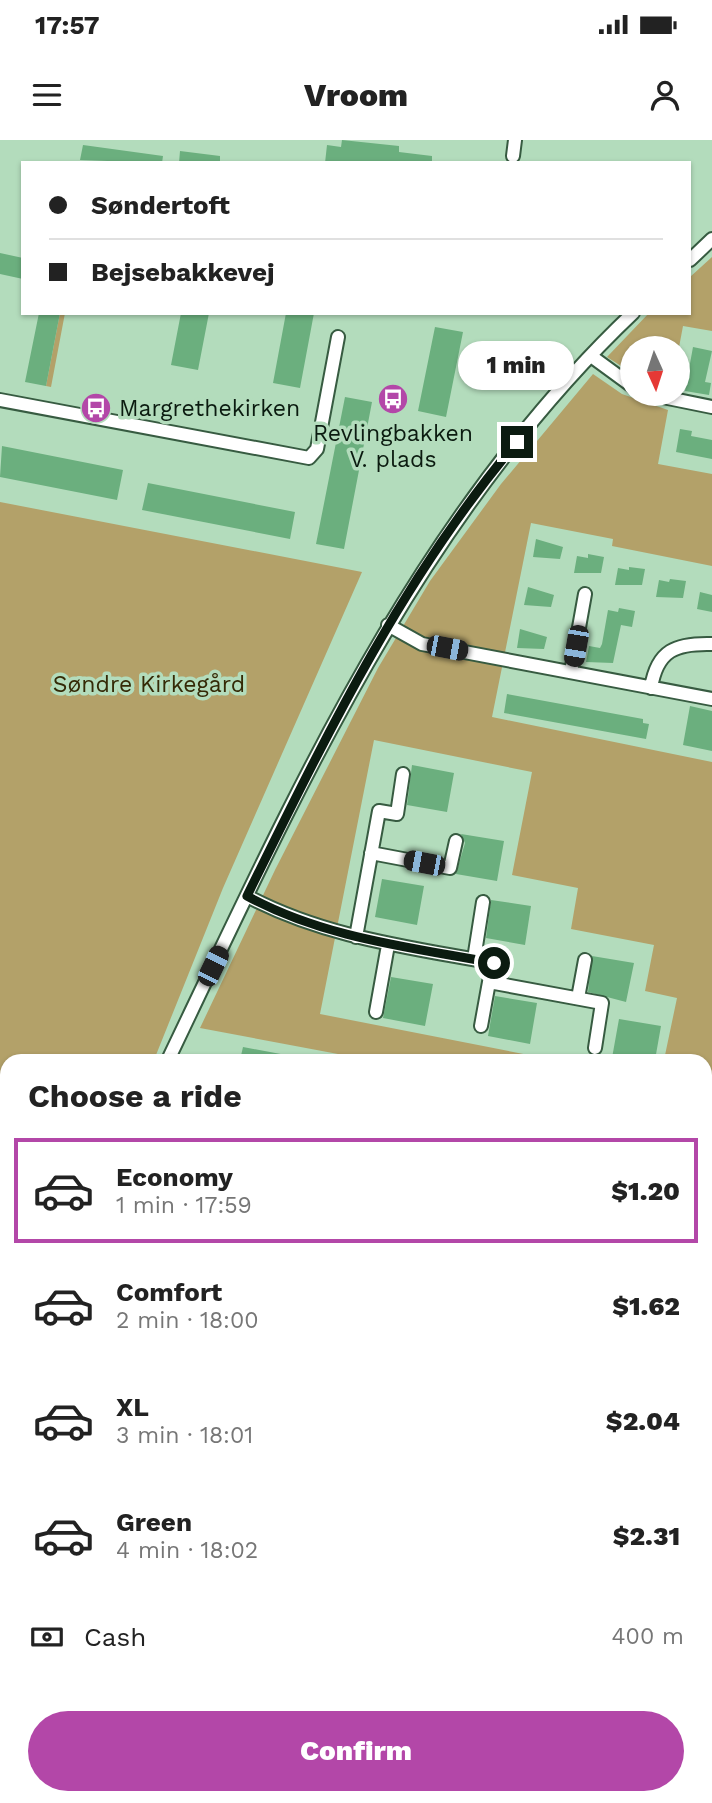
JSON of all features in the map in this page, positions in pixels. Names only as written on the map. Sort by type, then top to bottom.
[{"type":"street","points":[[513,156],[515,140]]},
{"type":"street","points":[[691,259],[712,239]]},
{"type":"street","points":[[171,1054],[327,733],[388,625],[455,523],[502,460],[591,356],[631,315]]},
{"type":"street","points":[[0,400],[309,458],[317,449],[338,337]]},
{"type":"street","points":[[591,356],[620,377]]},
{"type":"street","points":[[690,403],[712,407]]},
{"type":"street","points":[[571,672],[585,594]]},
{"type":"street","points":[[388,625],[422,644],[712,699]]},
{"type":"street","points":[[651,688],[656,664],[670,651],[683,646],[712,644]]},
{"type":"street","points":[[356,937],[379,811],[397,814],[403,774]]},
{"type":"street","points":[[371,853],[450,867],[456,841]]},
{"type":"street","points":[[247,896],[295,919],[356,937],[494,963],[481,1026]]},
{"type":"street","points":[[474,960],[483,902]]},
{"type":"street","points":[[376,1012],[388,945]]},
{"type":"street","points":[[578,998],[585,960]]},
{"type":"street","points":[[489,982],[602,1003],[595,1048]]},
{"type":"green space","points":[[712,257],[712,331],[683,326],[681,336],[627,336],[647,315],[691,315],[691,276]]},
{"type":"green space","points":[[60,315],[65,315],[51,387],[46,386]]},
{"type":"green space","points":[[620,343],[620,365],[607,357]]},
{"type":"green space","points":[[593,374],[620,393],[620,406],[656,406],[668,410],[658,464],[712,474],[712,566],[612,546],[613,539],[531,523],[492,717],[712,762],[712,1054],[665,1054],[677,998],[645,991],[654,945],[571,929],[578,888],[512,875],[532,772],[374,740],[320,1014],[523,1054],[338,1054],[200,1028],[275,870],[378,668],[430,581],[501,484]]},
{"type":"green space","name":"Søndre Kirkegård","points":[[0,502],[362,572],[223,888],[156,1054],[0,1054]]},
{"type":"building","points":[[342,140],[399,146],[399,152],[432,156],[432,161],[325,161],[327,145],[341,147]]},
{"type":"building","points":[[83,145],[163,156],[162,161],[80,160]]},
{"type":"building","points":[[180,151],[220,156],[220,161],[179,161]]},
{"type":"building","points":[[0,253],[21,258],[21,279],[0,274]]},
{"type":"building","points":[[39,315],[60,315],[46,386],[25,382]]},
{"type":"building","points":[[181,315],[209,315],[198,370],[171,365]]},
{"type":"building","points":[[286,315],[314,315],[300,388],[273,383]]},
{"type":"building","points":[[435,327],[463,332],[446,417],[418,411]]},
{"type":"building","points":[[693,347],[712,351],[705,382],[711,383],[709,395],[690,392]]},
{"type":"building","points":[[345,397],[372,402],[344,549],[316,544]]},
{"type":"building","points":[[680,429],[692,431],[691,436],[712,440],[712,459],[676,452]]},
{"type":"building","points":[[2,446],[123,470],[117,500],[0,477]]},
{"type":"building","points":[[148,483],[295,512],[290,539],[142,510]]},
{"type":"building","points":[[536,539],[563,547],[560,559],[533,557]]},
{"type":"building","points":[[588,554],[604,557],[601,573],[574,573],[577,556],[588,558]]},
{"type":"building","points":[[629,567],[645,569],[642,585],[615,585],[618,568],[629,570]]},
{"type":"building","points":[[670,579],[686,581],[683,598],[656,597],[659,580],[669,582]]},
{"type":"building","points":[[528,587],[554,595],[551,607],[524,605]]},
{"type":"building","points":[[700,592],[712,595],[712,612],[697,609]]},
{"type":"building","points":[[619,608],[635,611],[632,627],[621,625],[613,663],[586,662],[589,646],[600,648],[602,644],[608,610],[618,612]]},
{"type":"building","points":[[520,629],[547,637],[544,649],[517,648]]},
{"type":"building","points":[[507,694],[643,719],[643,723],[649,724],[646,739],[504,713]]},
{"type":"building","points":[[690,706],[712,711],[712,751],[683,745]]},
{"type":"building","points":[[412,765],[454,773],[447,812],[407,805]]},
{"type":"building","points":[[461,834],[504,841],[497,881],[456,874],[465,843]]},
{"type":"building","points":[[382,879],[424,886],[417,925],[375,917]]},
{"type":"building","points":[[491,900],[531,906],[525,945],[486,938]]},
{"type":"building","points":[[592,956],[634,963],[626,1002],[588,992]]},
{"type":"building","points":[[391,977],[433,984],[425,1026],[383,1018]]},
{"type":"building","points":[[495,996],[537,1003],[530,1044],[488,1036]]},
{"type":"building","points":[[619,1019],[661,1026],[656,1054],[613,1054]]},
{"type":"building","points":[[243,1047],[281,1054],[241,1054]]},
{"type":"place","name":"Revlingbakken V. plads","points":[[393,399]]},
{"type":"place","name":"Margrethekirken","points":[[96,408]]},
{"type":"route","points":[[494,963],[388,945],[320,928],[270,909],[247,896],[327,733],[388,625],[455,523],[517,442]]}]
